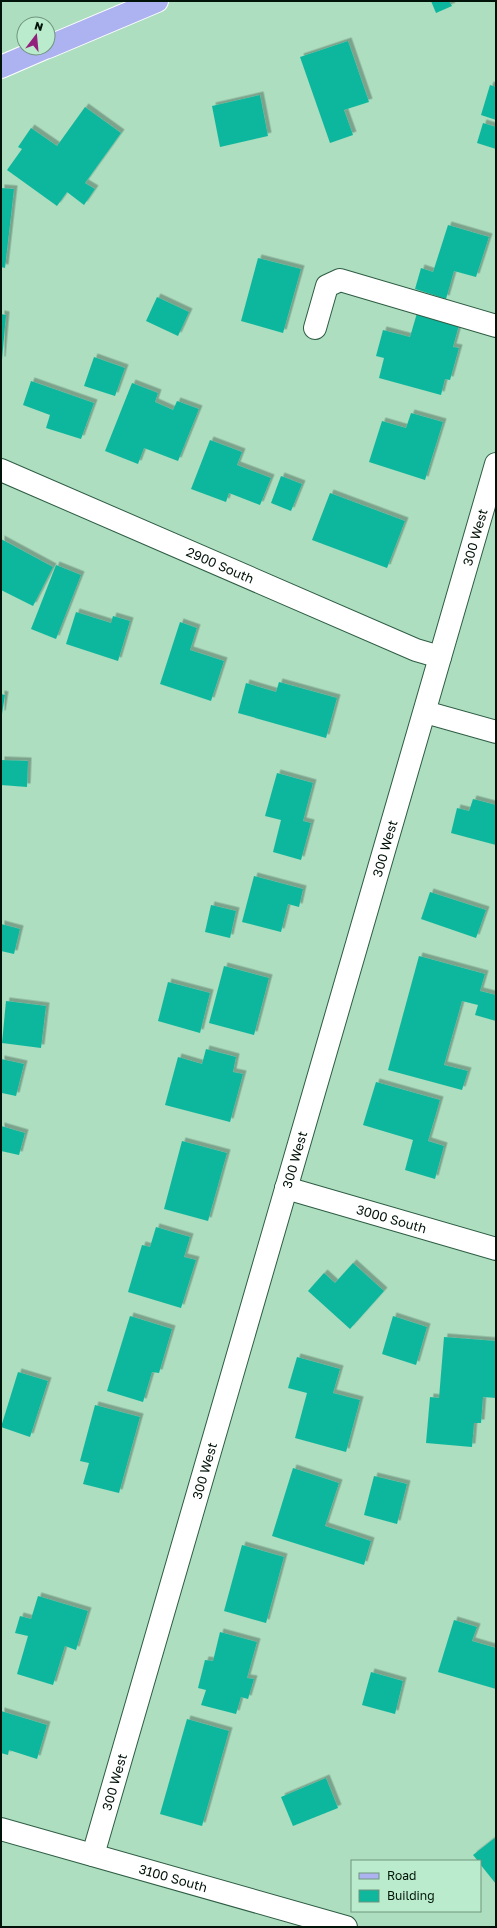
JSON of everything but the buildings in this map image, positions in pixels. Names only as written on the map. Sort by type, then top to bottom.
[{"type":"main road","points":[[56,43],[157,1]]},
{"type":"main road","points":[[1,67],[26,56]]},
{"type":"street","points":[[315,328],[328,286],[340,280],[496,326]]},
{"type":"street","name":"300 West","points":[[93,1855],[496,464]]},
{"type":"street","name":"2900 South","points":[[1,470],[408,646],[440,657]]},
{"type":"street","points":[[424,712],[496,732]]},
{"type":"street","name":"3000 South","points":[[286,1188],[496,1249]]},
{"type":"street","name":"3100 South","points":[[1,1829],[346,1927]]}]
